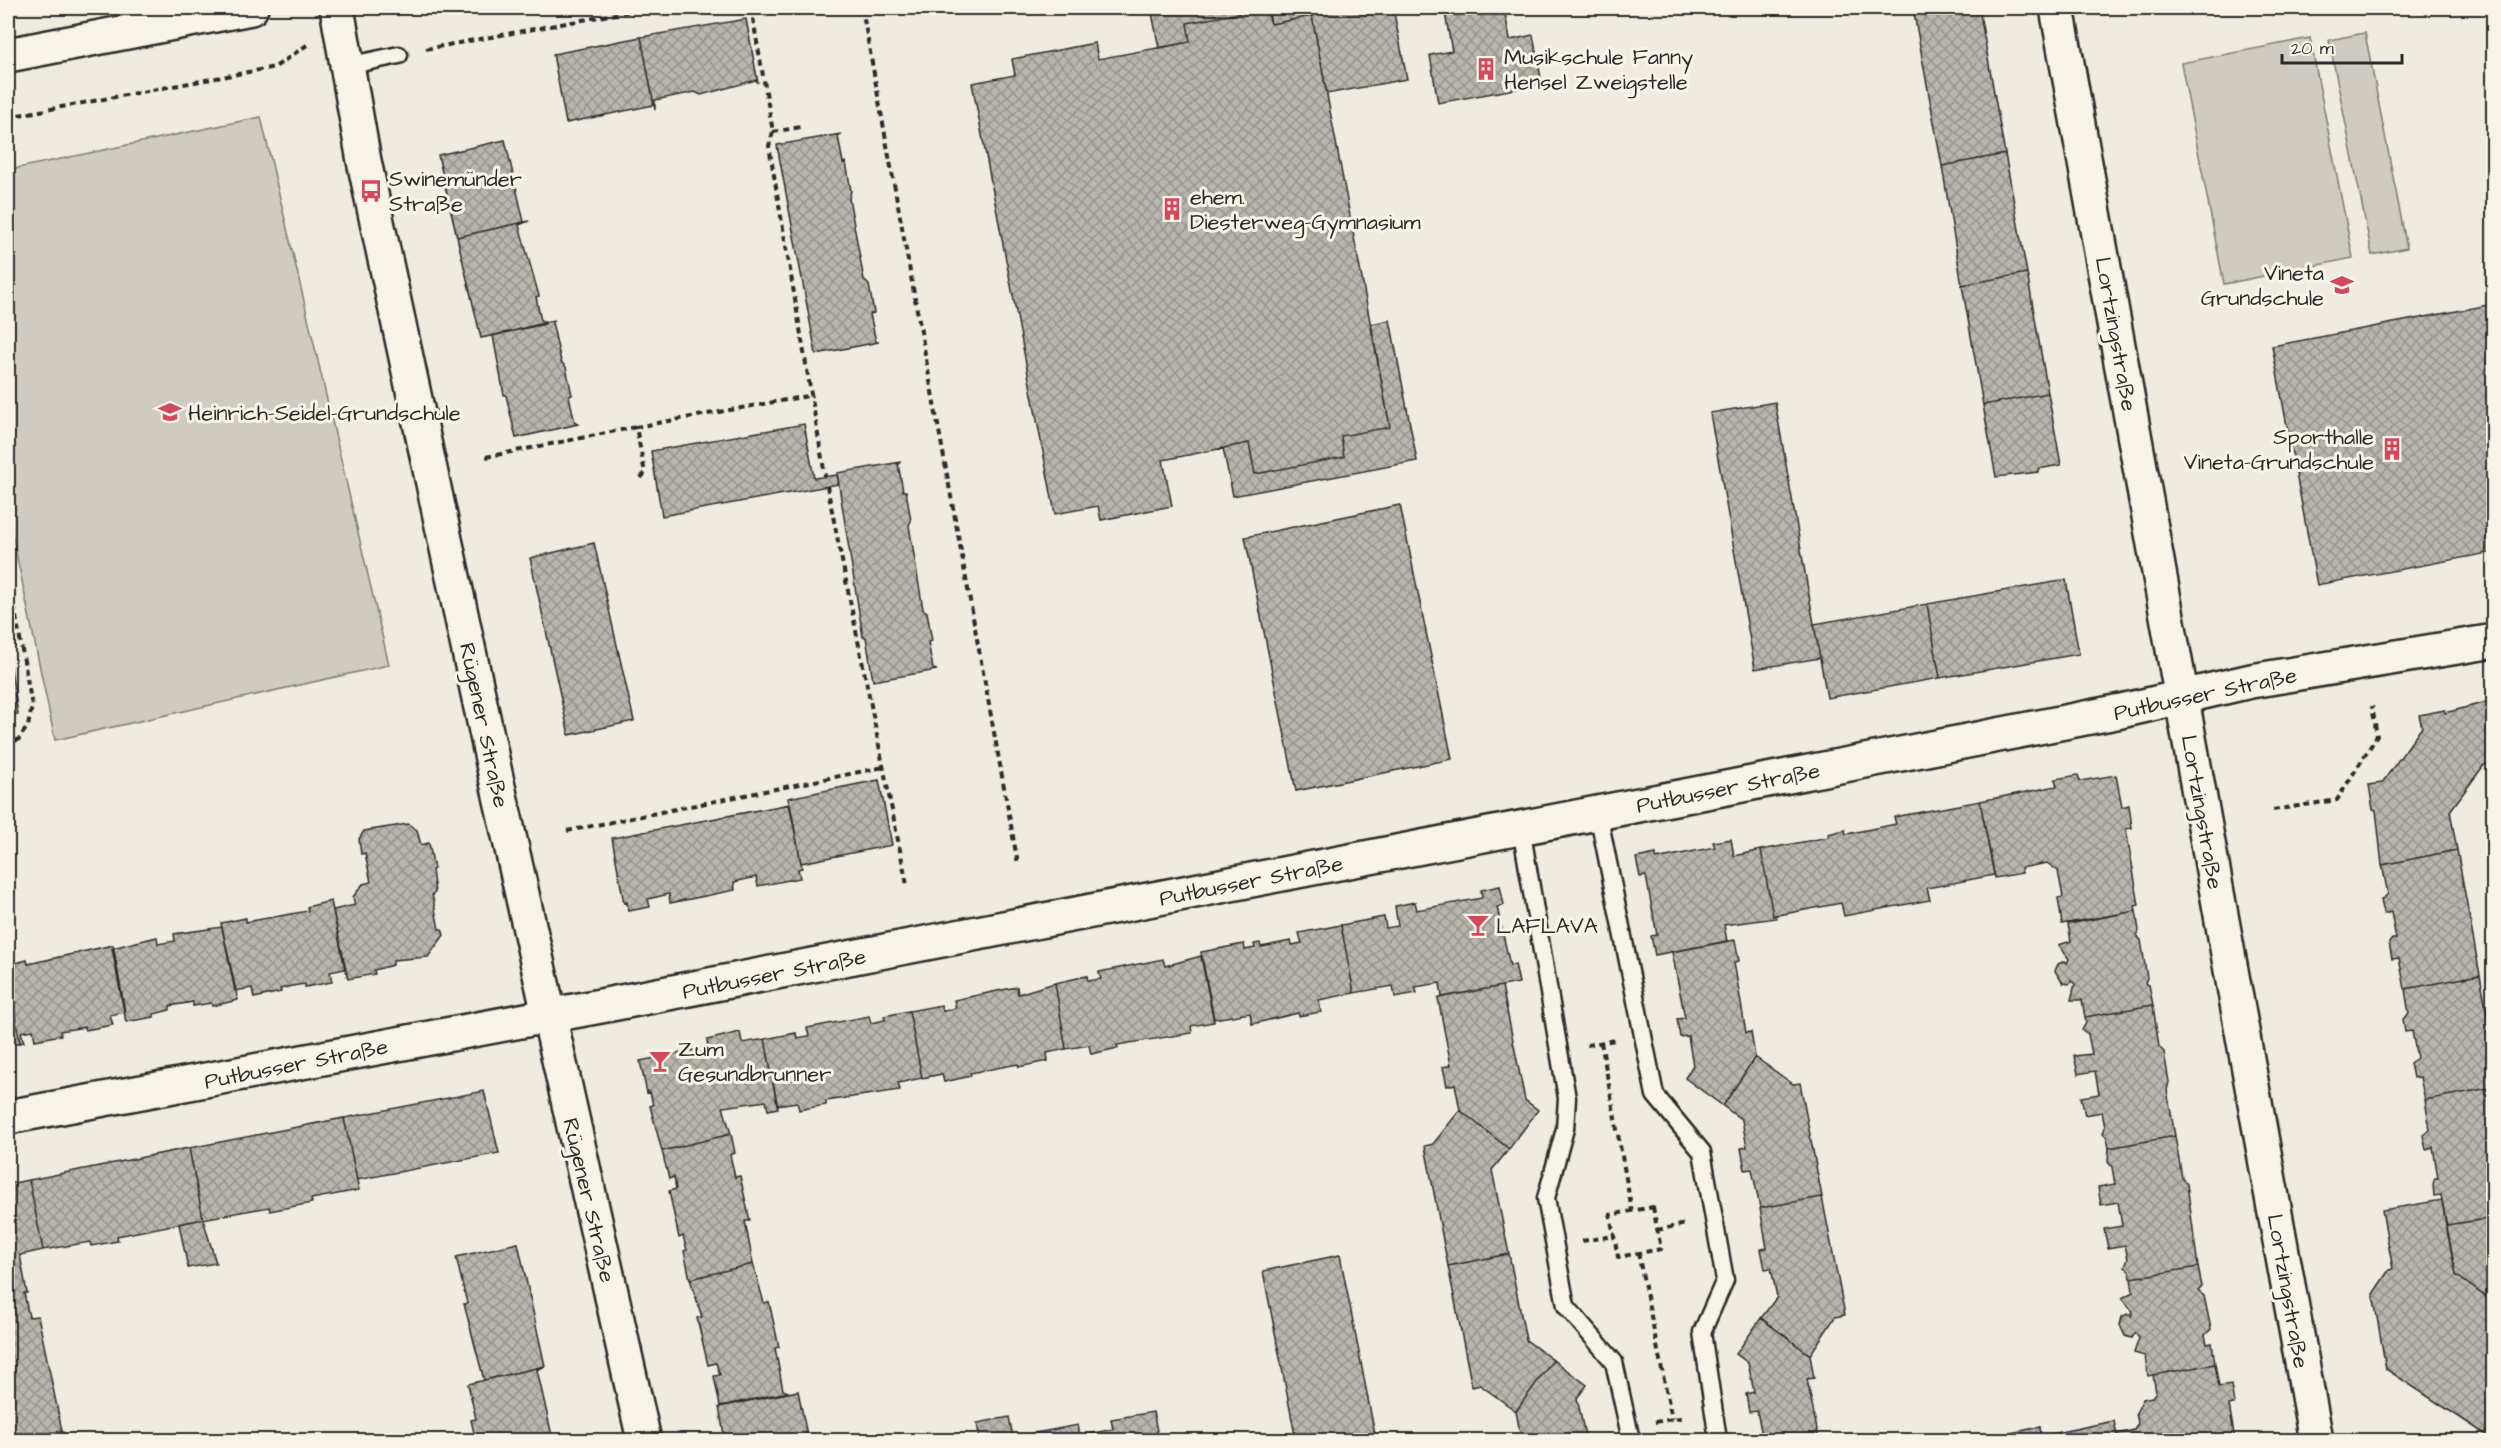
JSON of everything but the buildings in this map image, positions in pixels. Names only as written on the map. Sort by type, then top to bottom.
[{"type":"street","points":[[8,55],[251,8]]},
{"type":"street","name":"Rügener Straße","points":[[337,8],[371,191],[548,1016],[644,1440]]},
{"type":"street","name":"Lortzingstraße","points":[[2057,8],[2316,1440]]},
{"type":"street","name":"Putbusser Straße","points":[[8,1117],[548,1016],[1521,828],[2109,713],[2251,681],[2493,641]]},
{"type":"lane","points":[[347,66],[399,55]]},
{"type":"lane","points":[[1598,813],[1655,1095],[1702,1152],[1725,1280],[1702,1332],[1718,1440]]},
{"type":"lane","points":[[1521,828],[1568,1098],[1565,1129],[1546,1198],[1566,1306],[1614,1362],[1629,1434]]},
{"type":"path","points":[[399,55],[647,8]]},
{"type":"path","points":[[750,8],[773,132],[769,146],[825,476]]},
{"type":"path","points":[[862,8],[1018,864]]},
{"type":"path","points":[[8,117],[275,67],[303,46]]},
{"type":"path","points":[[773,132],[801,127]]},
{"type":"path","points":[[486,457],[813,395]]},
{"type":"path","points":[[636,427],[645,473],[641,478]]},
{"type":"path","points":[[827,486],[907,885]]},
{"type":"path","points":[[8,597],[15,610],[32,706],[28,726],[18,740],[8,742]]},
{"type":"path","points":[[2273,810],[2337,800],[2378,736],[2372,706]]},
{"type":"path","points":[[567,831],[884,767]]},
{"type":"path","points":[[1560,1049],[1643,1035]]},
{"type":"path","points":[[1601,1042],[1632,1211]]},
{"type":"path","points":[[1653,1207],[1661,1249],[1618,1257],[1610,1215],[1632,1211],[1653,1207]]},
{"type":"path","points":[[1638,1253],[1672,1419]]},
{"type":"path","points":[[1629,1434],[1672,1419],[1713,1412]]},
{"type":"shaded area","points":[[2365,33],[2407,248],[2372,255],[2329,40]]},
{"type":"shaded area","points":[[2310,38],[2353,258],[2224,284],[2181,63]]},
{"type":"shaded area","name":"Heinrich-Seidel-Grundschule","points":[[261,117],[389,665],[55,740],[8,514],[8,170]]},
{"type":"place","name":"Musikschule Fanny Hensel Zweigstelle","points":[[1486,69]]},
{"type":"place","name":"Swinemünder Straße","points":[[371,191]]},
{"type":"place","name":"ehem. Diesterweg-Gymnasium","points":[[1172,209]]},
{"type":"place","name":"Vineta Grundschule","points":[[2342,285]]},
{"type":"place","name":"Heinrich-Seidel-Grundschule","points":[[170,412]]},
{"type":"place","name":"Sporthalle Vineta-Grundschule","points":[[2392,449]]},
{"type":"place","name":"LAFLAVA","points":[[1478,925]]},
{"type":"place","name":"Zum Gesundbrunner","points":[[660,1061]]}]
